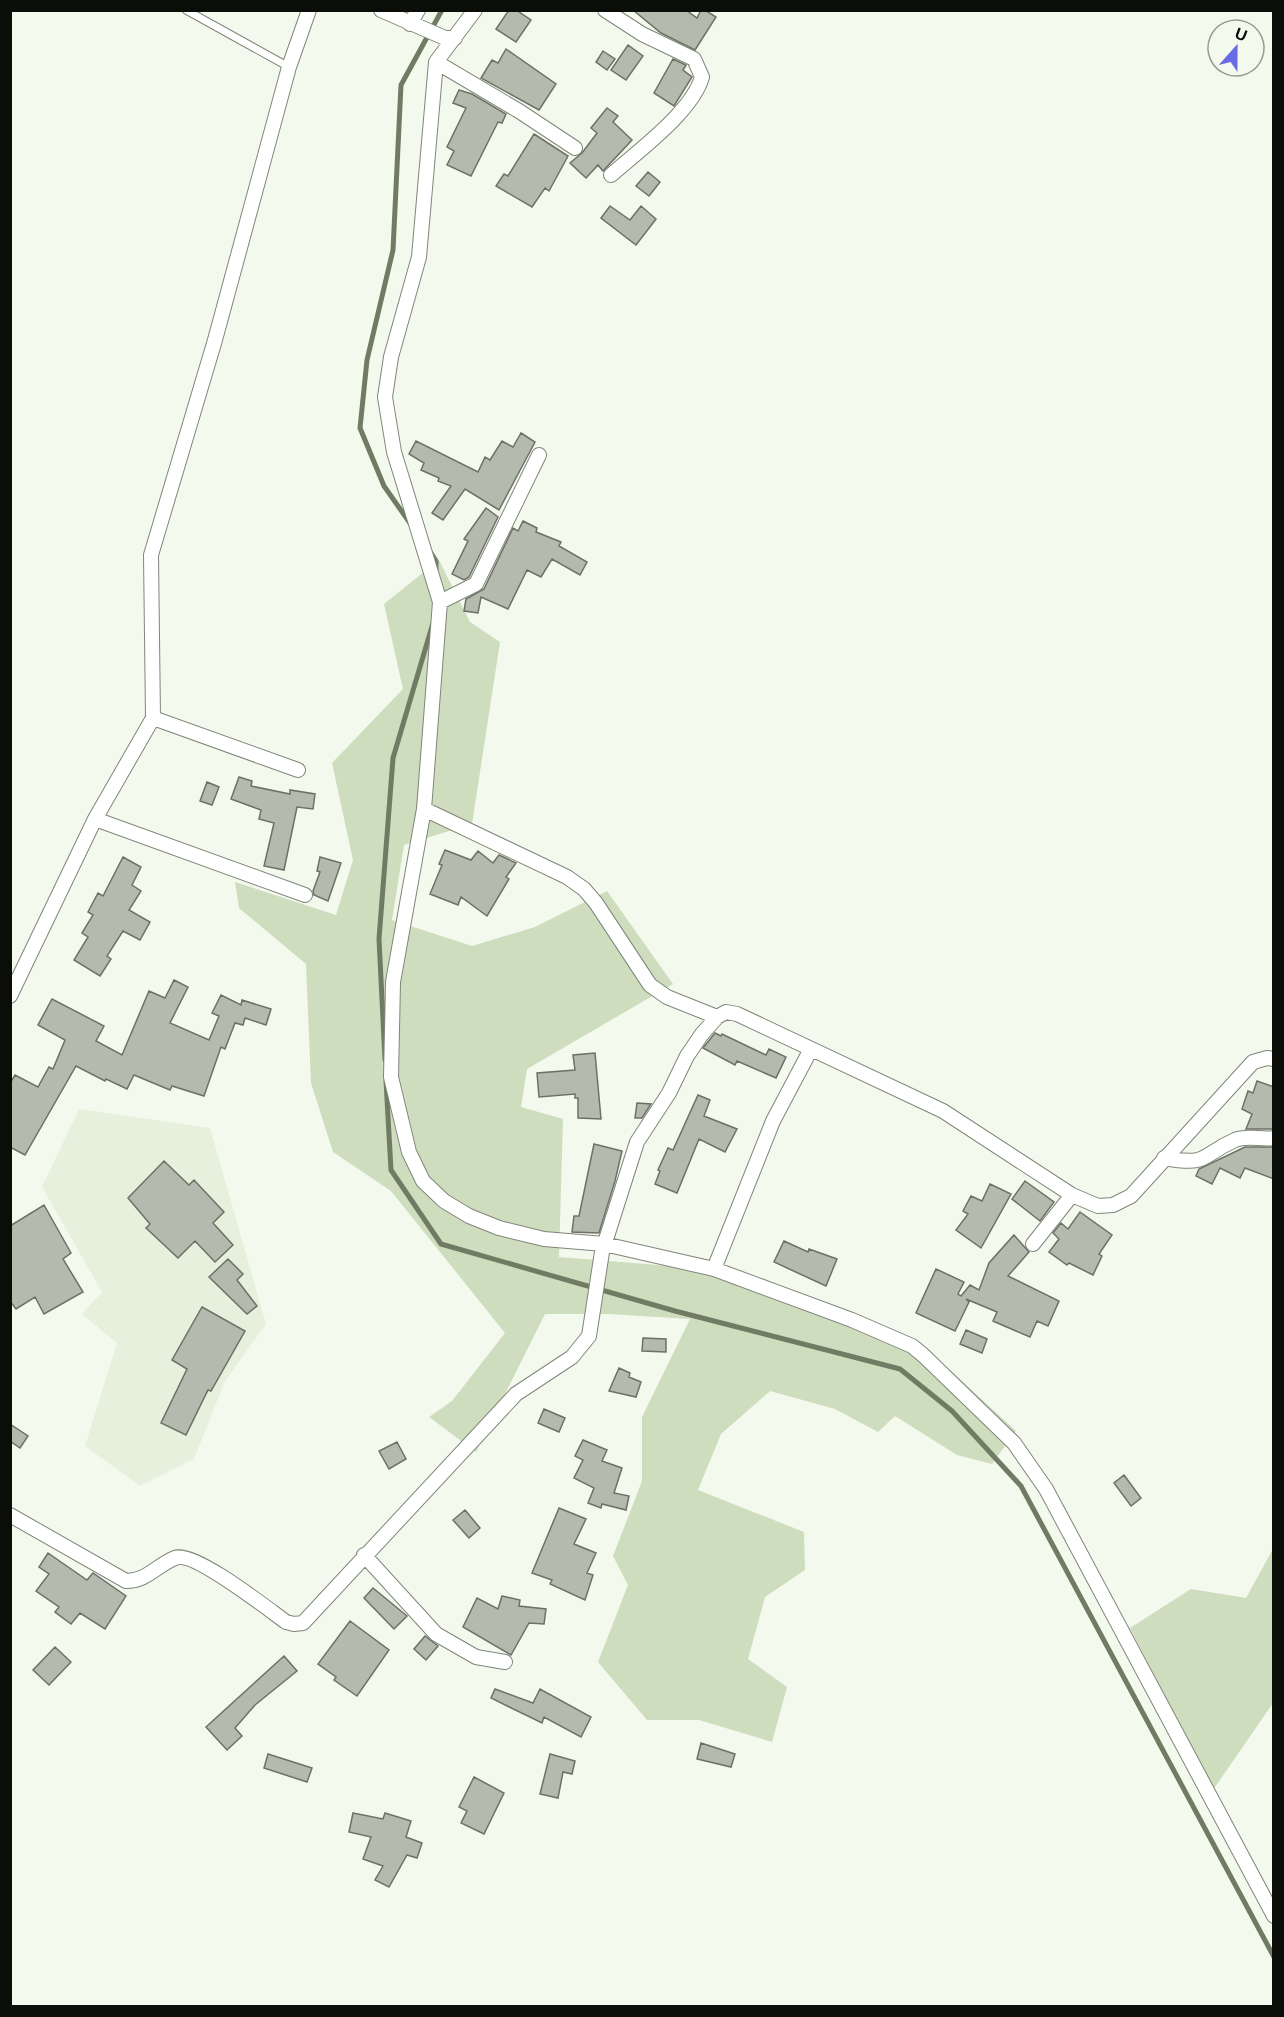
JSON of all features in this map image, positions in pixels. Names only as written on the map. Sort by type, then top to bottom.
[{"type":"street","points":[[10,996],[95,819],[153,718],[151,555],[216,340],[289,67],[309,10]]},
{"type":"street","points":[[381,10],[413,25],[450,38]]},
{"type":"street","points":[[413,25],[418,10]]},
{"type":"street","points":[[475,10],[450,38],[436,62],[419,257],[391,357],[385,397],[394,452],[440,603],[424,809],[393,982],[391,1077],[409,1152],[423,1181],[444,1201],[469,1216],[499,1228],[544,1239],[714,1269],[852,1320],[912,1346],[1014,1443],[1046,1489],[1274,1916]]},
{"type":"street","points":[[605,10],[642,34],[694,59],[702,77],[700,86],[676,115],[611,175]]},
{"type":"street","points":[[436,62],[519,111],[575,148]]},
{"type":"street","points":[[440,603],[476,584],[539,455]]},
{"type":"street","points":[[153,718],[298,770]]},
{"type":"street","points":[[424,809],[567,878],[584,889],[650,985],[666,997],[717,1017]]},
{"type":"street","points":[[95,819],[305,895]]},
{"type":"street","points":[[10,1515],[126,1581],[140,1580],[177,1556],[195,1560],[294,1624],[303,1623],[516,1394],[572,1357],[589,1336],[603,1248],[637,1142],[669,1093],[687,1056],[717,1017],[726,1012],[736,1014],[943,1111],[1072,1195],[1098,1206],[1113,1206],[1131,1196],[1253,1062],[1268,1058],[1274,1059]]},
{"type":"street","points":[[714,1269],[773,1121],[811,1049]]},
{"type":"street","points":[[1164,1158],[1191,1163],[1208,1158],[1234,1140],[1274,1137]]},
{"type":"street","points":[[1033,1244],[1072,1195]]},
{"type":"street","points":[[364,1555],[436,1634],[476,1657],[505,1662]]},
{"type":"lane","points":[[186,10],[289,67]]},
{"type":"shaded area","points":[[439,560],[470,622],[500,642],[472,824],[404,845],[392,920],[472,946],[535,927],[607,891],[673,984],[527,1069],[521,1107],[563,1119],[559,1257],[658,1265],[763,1278],[830,1307],[889,1344],[951,1371],[1016,1431],[992,1464],[957,1455],[895,1416],[878,1432],[835,1409],[770,1391],[721,1434],[698,1490],[804,1532],[805,1570],[765,1597],[748,1659],[787,1687],[772,1742],[699,1720],[647,1720],[598,1662],[628,1585],[613,1556],[642,1481],[642,1417],[690,1319],[609,1314],[545,1314],[476,1452],[429,1417],[452,1401],[505,1333],[391,1191],[333,1152],[311,1083],[306,964],[239,908],[235,882],[336,915],[353,860],[332,763],[403,689],[384,604]]},
{"type":"shaded area","points":[[79,1109],[210,1128],[266,1324],[225,1381],[194,1459],[140,1486],[85,1446],[117,1343],[82,1314],[102,1292],[42,1187]]},
{"type":"shaded area","points":[[1273,1549],[1273,1703],[1213,1790],[1130,1628],[1191,1589],[1246,1598]]},
{"type":"building","points":[[509,10],[516,10],[531,20],[516,42],[496,29]]},
{"type":"building","points":[[633,10],[686,10],[697,18],[701,10],[705,10],[716,17],[695,50],[661,33]]},
{"type":"building","points":[[628,45],[643,56],[626,80],[611,70]]},
{"type":"building","points":[[506,49],[556,84],[539,110],[481,78],[492,60],[498,63]]},
{"type":"building","points":[[603,51],[615,59],[607,70],[596,62]]},
{"type":"building","points":[[673,59],[686,65],[683,70],[692,77],[674,106],[654,93]]},
{"type":"building","points":[[459,90],[472,94],[506,114],[502,123],[498,122],[471,176],[447,165],[454,151],[447,147],[466,108],[453,103]]},
{"type":"building","points":[[607,108],[618,116],[613,122],[632,140],[603,171],[598,165],[586,178],[570,163],[582,153],[597,133],[591,128]]},
{"type":"building","points":[[534,134],[568,156],[549,191],[545,188],[532,207],[496,186],[504,174],[508,176]]},
{"type":"building","points":[[648,172],[660,182],[649,196],[636,186]]},
{"type":"building","points":[[610,206],[630,220],[641,206],[656,219],[636,245],[601,218]]},
{"type":"building","points":[[521,433],[535,442],[499,510],[465,489],[443,520],[432,513],[451,486],[421,470],[424,463],[409,454],[416,441],[478,472],[485,457],[490,460],[502,441],[513,447]]},
{"type":"building","points":[[486,508],[498,517],[469,577],[464,580],[452,574],[468,541],[464,539]]},
{"type":"building","points":[[523,521],[537,528],[536,532],[561,542],[559,546],[587,562],[580,575],[552,559],[541,577],[527,570],[508,609],[481,597],[478,613],[464,611],[466,599],[484,589],[513,528],[518,531]]},
{"type":"building","points":[[239,777],[252,781],[251,786],[290,794],[290,790],[315,794],[313,809],[297,807],[284,870],[264,866],[274,823],[259,819],[261,810],[231,799]]},
{"type":"building","points":[[207,782],[219,787],[212,805],[200,801]]},
{"type":"building","points":[[445,850],[471,860],[478,851],[493,863],[499,855],[516,863],[506,877],[509,879],[487,916],[461,897],[458,905],[430,894],[442,865],[439,864]]},
{"type":"building","points":[[123,857],[141,867],[132,885],[141,891],[129,910],[150,922],[140,940],[123,931],[107,956],[111,959],[100,976],[74,960],[88,937],[82,933],[93,915],[88,912],[98,893],[103,896]]},
{"type":"building","points":[[320,857],[341,863],[328,901],[314,895],[313,891],[320,872],[317,871]]},
{"type":"building","points":[[174,980],[188,987],[170,1023],[209,1040],[219,1016],[212,1013],[221,995],[241,1005],[242,1000],[271,1009],[266,1025],[245,1018],[243,1025],[235,1023],[225,1049],[221,1047],[204,1096],[172,1086],[170,1090],[134,1075],[127,1089],[76,1066],[25,1155],[10,1147],[10,1083],[15,1075],[38,1087],[49,1067],[53,1069],[65,1040],[38,1025],[52,999],[104,1026],[96,1041],[122,1055],[149,991],[165,998]]},
{"type":"building","points":[[715,1033],[721,1036],[722,1034],[766,1055],[769,1049],[786,1057],[776,1078],[737,1061],[735,1065],[703,1048]]},
{"type":"building","points":[[595,1053],[601,1119],[578,1118],[578,1098],[575,1098],[575,1094],[539,1097],[537,1073],[575,1070],[573,1055]]},
{"type":"building","points":[[1257,1081],[1274,1087],[1274,1129],[1246,1129],[1252,1114],[1242,1109],[1248,1091],[1253,1093]]},
{"type":"building","points":[[698,1095],[710,1100],[704,1116],[737,1129],[725,1152],[699,1139],[677,1193],[655,1184],[660,1171],[658,1170],[668,1148],[673,1150]]},
{"type":"building","points":[[637,1103],[651,1104],[642,1118],[635,1118]]},
{"type":"building","points":[[594,1144],[622,1151],[615,1181],[599,1233],[572,1232],[574,1216],[579,1216]]},
{"type":"building","points":[[1245,1147],[1274,1147],[1274,1179],[1245,1168],[1240,1178],[1220,1168],[1212,1184],[1196,1176],[1199,1169]]},
{"type":"building","points":[[164,1161],[189,1185],[194,1180],[224,1212],[213,1223],[233,1245],[215,1262],[195,1241],[178,1258],[146,1228],[150,1224],[128,1198]]},
{"type":"building","points":[[1025,1181],[1054,1202],[1040,1221],[1012,1199]]},
{"type":"building","points":[[990,1184],[1011,1194],[981,1248],[956,1230],[968,1214],[963,1211],[971,1196],[982,1201]]},
{"type":"building","points":[[44,1205],[71,1253],[63,1259],[83,1292],[44,1314],[35,1297],[16,1309],[10,1301],[10,1226]]},
{"type":"building","points":[[1080,1212],[1112,1235],[1099,1254],[1102,1256],[1093,1275],[1069,1263],[1067,1265],[1049,1252],[1059,1239],[1053,1233],[1061,1223],[1068,1229]]},
{"type":"building","points":[[1014,1235],[1029,1252],[1008,1276],[1059,1301],[1048,1326],[1037,1321],[1030,1337],[993,1321],[997,1312],[966,1299],[969,1302],[955,1331],[916,1313],[936,1269],[964,1282],[958,1294],[961,1296],[970,1285],[979,1290],[989,1263]]},
{"type":"building","points":[[784,1241],[808,1252],[809,1249],[837,1259],[826,1286],[774,1262]]},
{"type":"building","points":[[228,1259],[243,1274],[237,1280],[257,1306],[247,1314],[209,1277]]},
{"type":"building","points":[[202,1307],[245,1331],[211,1391],[208,1390],[186,1435],[161,1423],[187,1369],[172,1360]]},
{"type":"building","points":[[966,1330],[987,1339],[982,1353],[960,1344]]},
{"type":"building","points":[[643,1338],[666,1339],[666,1352],[642,1351]]},
{"type":"building","points":[[619,1368],[630,1373],[629,1377],[641,1382],[636,1397],[609,1391]]},
{"type":"building","points":[[544,1409],[565,1418],[559,1432],[538,1423]]},
{"type":"building","points":[[10,1424],[28,1436],[20,1448],[10,1441]]},
{"type":"building","points":[[583,1440],[607,1450],[602,1461],[622,1468],[614,1493],[629,1496],[626,1510],[602,1504],[601,1508],[588,1503],[594,1488],[574,1478],[583,1460],[575,1456]]},
{"type":"building","points":[[397,1442],[406,1459],[389,1469],[379,1451]]},
{"type":"building","points":[[1124,1475],[1141,1498],[1131,1506],[1114,1483]]},
{"type":"building","points":[[559,1508],[586,1519],[574,1544],[596,1553],[587,1573],[593,1575],[585,1600],[550,1584],[552,1580],[532,1573]]},
{"type":"building","points":[[465,1510],[480,1528],[469,1538],[453,1520]]},
{"type":"building","points":[[48,1553],[87,1580],[93,1573],[126,1596],[105,1629],[80,1613],[71,1624],[55,1612],[59,1607],[36,1591],[49,1574],[39,1567]]},
{"type":"building","points":[[373,1588],[407,1616],[394,1629],[364,1598]]},
{"type":"building","points":[[502,1596],[520,1600],[519,1606],[546,1609],[544,1624],[529,1623],[511,1655],[463,1627],[477,1598],[498,1609]]},
{"type":"building","points":[[350,1621],[389,1650],[357,1696],[334,1680],[336,1677],[318,1664]]},
{"type":"building","points":[[425,1636],[438,1646],[426,1660],[414,1649]]},
{"type":"building","points":[[55,1647],[71,1662],[49,1685],[33,1670]]},
{"type":"building","points":[[284,1656],[297,1671],[255,1705],[235,1728],[242,1736],[227,1750],[206,1727]]},
{"type":"building","points":[[495,1689],[533,1703],[540,1689],[591,1717],[581,1737],[544,1717],[542,1723],[491,1698]]},
{"type":"building","points":[[701,1743],[735,1754],[731,1767],[697,1759]]},
{"type":"building","points":[[268,1754],[312,1768],[307,1782],[264,1768]]},
{"type":"building","points":[[550,1754],[575,1761],[572,1774],[563,1772],[558,1798],[540,1794]]},
{"type":"building","points":[[474,1777],[504,1793],[484,1834],[461,1823],[467,1811],[459,1807]]},
{"type":"building","points":[[353,1813],[383,1819],[385,1813],[411,1821],[406,1837],[422,1843],[417,1858],[407,1855],[389,1887],[375,1880],[383,1866],[363,1859],[371,1837],[349,1832]]},
{"type":"waterway","points":[[412,526],[384,486],[360,428],[367,360],[393,250],[401,85],[442,10]]},
{"type":"waterway","points":[[431,553],[436,561],[436,572]]},
{"type":"waterway","points":[[385,1060],[379,939],[393,758],[433,623]]},
{"type":"waterway","points":[[386,1081],[391,1170],[441,1244],[675,1311],[900,1369],[952,1411],[1021,1486],[1274,1957]]}]
